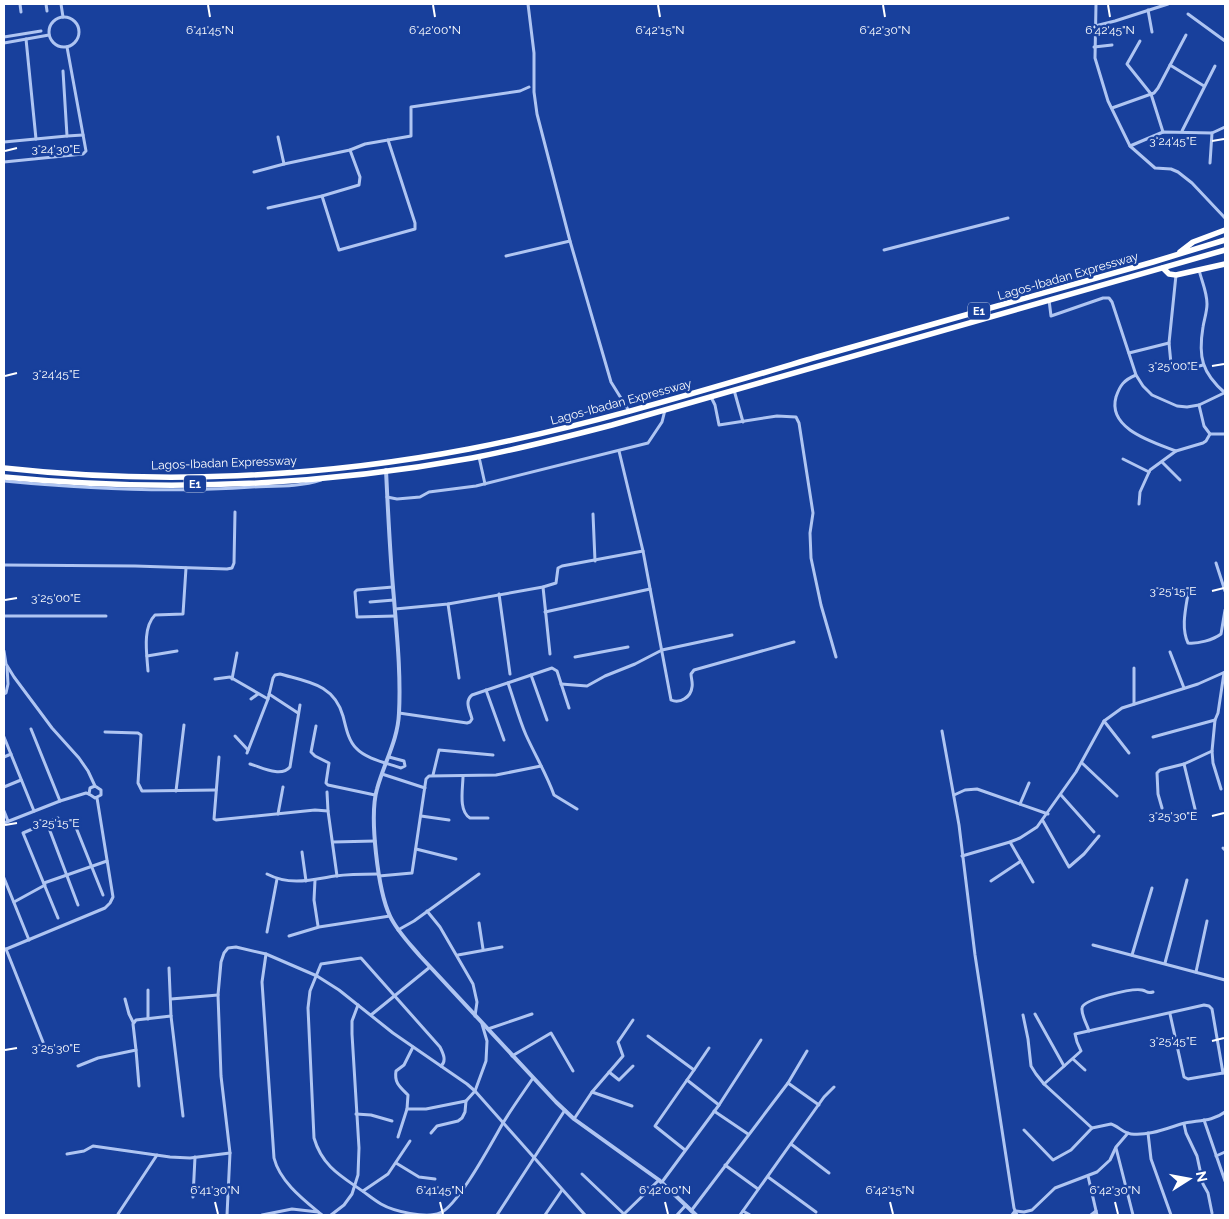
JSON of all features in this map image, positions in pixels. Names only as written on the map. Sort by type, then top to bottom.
[{"type":"highway","points":[[1179,254],[1193,242],[1225,229]]},
{"type":"highway","name":"Lagos-Ibadan Expressway","points":[[4,468],[84,474],[157,476],[269,473],[390,461],[469,449],[610,417],[1225,240]]},
{"type":"highway","name":"Lagos-Ibadan Expressway","points":[[4,479],[110,484],[223,484],[386,471],[479,456],[516,449],[612,425],[1225,250]]},
{"type":"highway","points":[[1163,268],[1170,274],[1176,275],[1225,264]]},
{"type":"street","points":[[20,4],[21,12]]},
{"type":"street","points":[[46,4],[47,10]]},
{"type":"street","points":[[61,4],[63,17]]},
{"type":"street","points":[[528,4],[534,53],[534,92],[537,114],[570,241],[611,382],[629,411]]},
{"type":"street","points":[[1096,4],[1095,58],[1100,78],[1130,146],[1155,168],[1171,169],[1178,172],[1192,183],[1225,218]]},
{"type":"street","points":[[1095,26],[1168,4]]},
{"type":"street","points":[[1148,10],[1152,32]]},
{"type":"street","points":[[1188,14],[1225,41]]},
{"type":"street","points":[[63,17],[72,20],[79,33],[76,42],[67,47],[58,46],[49,35],[51,25],[58,18],[63,17]]},
{"type":"street","points":[[4,37],[41,30]]},
{"type":"street","points":[[4,43],[49,35]]},
{"type":"street","points":[[1112,108],[1151,94],[1158,88],[1186,35]]},
{"type":"street","points":[[26,39],[36,139]]},
{"type":"street","points":[[1140,41],[1127,64],[1151,94],[1163,132]]},
{"type":"street","points":[[1094,47],[1112,45]]},
{"type":"street","points":[[4,162],[83,154],[86,151],[67,47]]},
{"type":"street","points":[[1170,66],[1204,86]]},
{"type":"street","points":[[1182,131],[1215,66]]},
{"type":"street","points":[[63,70],[67,136]]},
{"type":"street","points":[[254,172],[350,150],[365,144],[411,136],[411,106],[520,91],[529,88]]},
{"type":"street","points":[[1130,146],[1163,132],[1182,131],[1202,134],[1212,133],[1225,127]]},
{"type":"street","points":[[1210,163],[1212,133]]},
{"type":"street","points":[[4,142],[83,135]]},
{"type":"street","points":[[278,137],[284,164]]},
{"type":"street","points":[[322,196],[339,250],[415,229],[415,223],[388,140]]},
{"type":"street","points":[[268,208],[322,196],[359,185],[360,176],[350,150]]},
{"type":"street","points":[[884,250],[1008,218]]},
{"type":"street","points":[[506,256],[570,241]]},
{"type":"street","points":[[1050,300],[1052,316],[1103,298],[1109,298],[1112,302],[1136,375],[1143,386],[1152,395],[1166,402],[1187,407],[1225,393],[1212,381],[1203,365],[1200,352],[1207,297],[1198,270]]},
{"type":"street","points":[[1176,275],[1169,343],[1171,364],[1182,369],[1203,365]]},
{"type":"street","points":[[1129,353],[1169,343]]},
{"type":"street","points":[[1136,375],[1125,380],[1117,394],[1115,402],[1116,412],[1120,421],[1128,428],[1152,441],[1176,451]]},
{"type":"street","points":[[734,390],[742,422]]},
{"type":"street","points":[[711,397],[715,405],[718,425],[777,416],[796,417],[799,424],[814,513],[810,533],[811,558],[821,605],[836,657]]},
{"type":"street","points":[[1199,404],[1204,426],[1210,434]]},
{"type":"street","points":[[387,497],[397,499],[420,497],[429,492],[485,484],[648,443],[662,422],[665,410]]},
{"type":"street","points":[[1140,504],[1140,492],[1148,472],[1176,451],[1203,444],[1210,434]]},
{"type":"street","points":[[1210,434],[1225,434]]},
{"type":"street","points":[[619,451],[643,551],[671,700],[676,702],[690,694],[692,688],[691,674],[694,670],[794,642]]},
{"type":"street","points":[[479,456],[485,484]]},
{"type":"street","points":[[1123,458],[1148,472]]},
{"type":"street","points":[[1162,462],[1180,480]]},
{"type":"street","points":[[386,471],[399,681],[399,712],[396,735],[376,796],[376,840],[382,892],[390,916],[398,930],[487,1030],[574,1119],[661,1181],[696,1215]]},
{"type":"street","points":[[4,565],[232,568],[234,563],[235,512]]},
{"type":"street","points":[[593,514],[596,561]]},
{"type":"street","points":[[395,609],[448,604],[543,587],[556,583],[558,568],[643,551]]},
{"type":"street","points":[[1216,563],[1225,591]]},
{"type":"street","points":[[148,671],[147,640],[153,617],[158,614],[183,614],[186,568]]},
{"type":"street","points":[[1189,586],[1185,618],[1188,643],[1218,636],[1222,632],[1225,610]]},
{"type":"street","points":[[393,587],[357,590],[355,592],[357,617],[395,616]]},
{"type":"street","points":[[543,587],[550,654]]},
{"type":"street","points":[[545,612],[650,589]]},
{"type":"street","points":[[499,594],[510,674]]},
{"type":"street","points":[[370,602],[394,600]]},
{"type":"street","points":[[448,604],[459,678]]},
{"type":"street","points":[[4,616],[106,616]]},
{"type":"street","points":[[561,684],[587,686],[662,650],[732,635]]},
{"type":"street","points":[[575,657],[628,647]]},
{"type":"street","points":[[147,656],[177,651]]},
{"type":"street","points":[[1170,652],[1184,688]]},
{"type":"street","points":[[4,653],[8,684],[4,694]]},
{"type":"street","points":[[232,679],[238,653]]},
{"type":"street","points":[[6,664],[52,728],[88,771],[95,786],[101,792],[97,798],[113,897],[104,908],[5,949],[43,1042]]},
{"type":"street","points":[[399,712],[467,723],[472,719],[467,704],[468,698],[472,695],[554,668],[569,708]]},
{"type":"street","points":[[1134,668],[1134,704]]},
{"type":"street","points":[[962,856],[1010,842],[1030,832],[1042,821],[1082,763],[1104,721],[1122,708],[1184,688],[1225,672]]},
{"type":"street","points":[[1222,789],[1215,769],[1212,752],[1215,720],[1218,713],[1225,672]]},
{"type":"street","points":[[235,736],[248,751],[270,694],[273,678],[280,674],[324,688],[337,703],[349,737],[356,750],[401,768],[405,766],[404,761],[389,757]]},
{"type":"street","points":[[531,676],[547,720]]},
{"type":"street","points":[[214,679],[226,677],[232,679],[268,699]]},
{"type":"street","points":[[508,683],[527,736],[540,766],[551,784],[554,795],[577,809]]},
{"type":"street","points":[[486,690],[504,740]]},
{"type":"street","points":[[250,698],[259,694]]},
{"type":"street","points":[[270,694],[298,713]]},
{"type":"street","points":[[250,764],[282,773],[286,772],[290,767],[300,705]]},
{"type":"street","points":[[1153,737],[1215,720]]},
{"type":"street","points":[[1104,721],[1129,753]]},
{"type":"street","points":[[176,791],[184,725]]},
{"type":"street","points":[[316,726],[311,752],[328,762],[328,785],[376,796]]},
{"type":"street","points":[[31,730],[60,801]]},
{"type":"street","points":[[942,731],[959,825],[978,974],[1016,1213]]},
{"type":"street","points":[[105,732],[141,735],[138,783],[142,791],[216,790]]},
{"type":"street","points":[[4,737],[34,811]]},
{"type":"street","points":[[433,775],[439,750],[493,755]]},
{"type":"street","points":[[1162,808],[1158,794],[1157,773],[1160,770],[1184,764],[1212,752]]},
{"type":"street","points":[[4,757],[11,754]]},
{"type":"street","points":[[219,757],[213,816],[216,820],[315,810],[328,811]]},
{"type":"street","points":[[1082,763],[1117,796]]},
{"type":"street","points":[[1184,764],[1196,813]]},
{"type":"street","points":[[267,874],[277,879],[298,882],[337,876],[412,873],[426,779],[429,776],[496,775],[540,766]]},
{"type":"street","points":[[382,774],[425,788]]},
{"type":"street","points":[[463,776],[464,813],[470,818],[488,818]]},
{"type":"street","points":[[4,787],[21,780]]},
{"type":"street","points":[[1020,804],[1029,782]]},
{"type":"street","points":[[89,794],[90,788],[95,786]]},
{"type":"street","points":[[278,814],[283,788]]},
{"type":"street","points":[[953,796],[965,790],[977,789],[1048,814]]},
{"type":"street","points":[[4,811],[6,822],[86,792],[97,798]]},
{"type":"street","points":[[327,792],[337,876]]},
{"type":"street","points":[[1061,795],[1094,832]]},
{"type":"street","points":[[421,816],[448,820]]},
{"type":"street","points":[[58,818],[23,833],[58,918]]},
{"type":"street","points":[[73,820],[103,895]]},
{"type":"street","points":[[1042,821],[1069,867],[1084,854],[1098,836]]},
{"type":"street","points":[[47,822],[78,905]]},
{"type":"street","points":[[333,842],[376,840]]},
{"type":"street","points":[[1010,842],[1033,882]]},
{"type":"street","points":[[416,849],[456,859]]},
{"type":"street","points":[[302,852],[306,881]]},
{"type":"street","points":[[14,902],[67,874],[107,861]]},
{"type":"street","points":[[991,881],[1021,861]]},
{"type":"street","points":[[398,930],[414,921],[479,874]]},
{"type":"street","points":[[4,878],[29,940]]},
{"type":"street","points":[[267,932],[277,879]]},
{"type":"street","points":[[315,880],[314,900],[318,927]]},
{"type":"street","points":[[1165,963],[1187,880]]},
{"type":"street","points":[[1132,955],[1152,888]]},
{"type":"street","points":[[427,911],[458,955],[476,992],[475,1016]]},
{"type":"street","points":[[289,936],[318,927],[390,916]]},
{"type":"street","points":[[1196,972],[1208,921]]},
{"type":"street","points":[[479,923],[483,949]]},
{"type":"street","points":[[1093,945],[1225,980]]},
{"type":"street","points":[[227,1215],[230,1152],[221,1076],[218,995],[221,962],[224,953],[228,948],[236,947],[266,954],[317,976],[475,1091],[584,1215]]},
{"type":"street","points":[[458,955],[502,947]]},
{"type":"street","points":[[266,954],[262,982],[274,1158],[281,1175],[322,1215]]},
{"type":"street","points":[[441,1066],[444,1063],[444,1057],[440,1047],[361,958],[321,964],[310,991],[308,1008],[314,1138],[317,1150],[324,1160],[345,1180],[382,1205],[401,1212],[426,1215],[447,1210],[477,1168],[503,1123],[533,1078]]},
{"type":"street","points":[[371,1015],[430,967]]},
{"type":"street","points":[[169,968],[171,1016],[182,1116]]},
{"type":"street","points":[[148,990],[148,1019]]},
{"type":"street","points":[[1089,1031],[1082,1014],[1083,1004],[1126,992],[1141,990],[1149,993],[1153,992]]},
{"type":"street","points":[[171,999],[218,995]]},
{"type":"street","points":[[125,999],[133,1022],[139,1086]]},
{"type":"street","points":[[331,1215],[344,1205],[356,1187],[359,1160],[352,1021],[358,1005]]},
{"type":"street","points":[[1044,1084],[1081,1051],[1075,1034],[1204,1005],[1212,1009],[1224,1071],[1188,1079],[1184,1077],[1170,1014]]},
{"type":"street","points":[[487,1030],[532,1014]]},
{"type":"street","points":[[1023,1014],[1031,1066],[1044,1084],[1092,1128]]},
{"type":"street","points":[[1035,1014],[1064,1066]]},
{"type":"street","points":[[133,1022],[171,1016]]},
{"type":"street","points":[[574,1119],[592,1092],[623,1056],[618,1042],[633,1020]]},
{"type":"street","points":[[407,1109],[426,1109],[466,1101],[475,1091],[486,1061],[487,1041],[482,1024]]},
{"type":"street","points":[[512,1056],[551,1033],[573,1071]]},
{"type":"street","points":[[487,1041],[493,1036]]},
{"type":"street","points":[[648,1036],[694,1070]]},
{"type":"street","points":[[582,1174],[624,1215],[661,1181],[719,1105],[761,1040]]},
{"type":"street","points":[[398,1137],[407,1109],[408,1095],[399,1087],[395,1075],[396,1071],[404,1066],[413,1046]]},
{"type":"street","points":[[685,1150],[655,1126],[709,1048]]},
{"type":"street","points":[[78,1066],[98,1058],[136,1050]]},
{"type":"street","points":[[691,1211],[788,1083],[807,1051]]},
{"type":"street","points":[[1073,1059],[1085,1070]]},
{"type":"street","points":[[608,1072],[620,1080],[633,1066]]},
{"type":"street","points":[[687,1080],[719,1105]]},
{"type":"street","points":[[788,1083],[818,1106]]},
{"type":"street","points":[[740,1215],[818,1106],[834,1087]]},
{"type":"street","points":[[592,1092],[632,1106]]},
{"type":"street","points":[[431,1133],[437,1126],[458,1121],[465,1112],[466,1101]]},
{"type":"street","points":[[497,1215],[565,1110]]},
{"type":"street","points":[[714,1111],[748,1134]]},
{"type":"street","points":[[1024,1130],[1053,1160],[1071,1150],[1092,1128],[1110,1124],[1128,1133],[1148,1133],[1215,1118],[1225,1112]]},
{"type":"street","points":[[356,1114],[371,1115],[392,1121]]},
{"type":"street","points":[[1204,1120],[1225,1181]]},
{"type":"street","points":[[1184,1124],[1197,1156],[1212,1213]]},
{"type":"street","points":[[1026,1215],[1055,1188],[1097,1172],[1110,1160],[1116,1147],[1128,1133]]},
{"type":"street","points":[[1148,1133],[1151,1159],[1171,1215]]},
{"type":"street","points":[[363,1191],[388,1174],[410,1140]]},
{"type":"street","points":[[791,1144],[829,1173]]},
{"type":"street","points":[[67,1154],[84,1151],[93,1146],[170,1157],[195,1157],[230,1152]]},
{"type":"street","points":[[1116,1147],[1133,1215]]},
{"type":"street","points":[[1216,1156],[1225,1152]]},
{"type":"street","points":[[118,1214],[157,1154]]},
{"type":"street","points":[[193,1197],[195,1157]]},
{"type":"street","points":[[396,1163],[419,1176],[435,1179]]},
{"type":"street","points":[[725,1165],[758,1189]]},
{"type":"street","points":[[1088,1176],[1097,1213],[1091,1215]]},
{"type":"street","points":[[768,1177],[816,1212]]},
{"type":"street","points":[[545,1215],[562,1190]]},
{"type":"street","points":[[677,1215],[686,1205]]},
{"type":"street","points":[[262,1215],[292,1210],[318,1212]]},
{"type":"street","points":[[743,1210],[750,1215]]},
{"type":"street","points":[[1012,1215],[1029,1211]]}]
